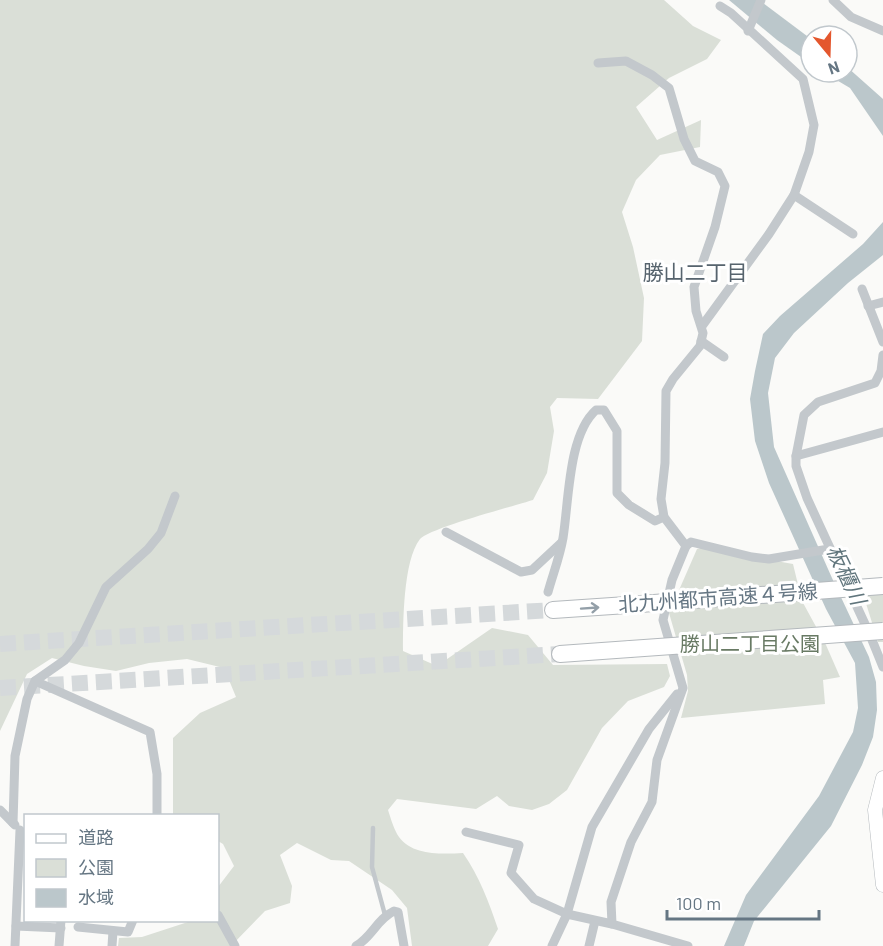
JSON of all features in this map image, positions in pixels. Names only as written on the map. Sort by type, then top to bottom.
[{"type":"highway","name":"北九州都市高速４号線","points":[[553,610],[883,586]]},
{"type":"highway","points":[[560,654],[883,631]]},
{"type":"main road","points":[[883,778],[875,810],[883,885]]},
{"type":"street","points":[[748,31],[761,0]]},
{"type":"street","points":[[833,0],[851,17],[883,32]]},
{"type":"street","points":[[702,326],[769,234],[794,195],[809,152],[814,125],[803,80],[731,13],[720,6]]},
{"type":"street","points":[[598,63],[626,61],[652,75],[669,88],[684,139],[695,160],[718,172],[725,186],[715,227],[694,287],[696,311],[702,326],[700,346],[666,391],[665,464],[661,499],[664,517],[686,546]]},
{"type":"street","points":[[794,195],[853,234]]},
{"type":"street","points":[[862,289],[883,342]]},
{"type":"street","points":[[868,306],[883,302]]},
{"type":"street","points":[[701,341],[724,357]]},
{"type":"street","points":[[883,355],[881,370],[875,383],[818,402],[804,416],[796,456],[796,466],[827,549],[870,635],[883,667]]},
{"type":"street","points":[[548,592],[562,541],[576,443],[587,418],[596,410],[604,410],[617,431],[617,493],[629,505],[655,521],[664,517]]},
{"type":"street","points":[[796,456],[883,432]]},
{"type":"street","points":[[15,946],[20,828],[15,756],[27,699],[35,681],[65,660],[79,643],[106,586],[148,549],[161,533],[175,496]]},
{"type":"street","points":[[446,532],[521,572],[532,570],[562,541]]},
{"type":"street","points":[[612,924],[611,902],[631,842],[652,802],[657,760],[683,688],[663,620],[672,580],[686,546],[691,542],[769,560],[827,549]]},
{"type":"street","points":[[35,681],[150,732],[158,774],[157,814]]},
{"type":"street","points":[[552,946],[567,914],[592,827],[650,729],[683,688]]},
{"type":"street","points":[[0,810],[20,828]]},
{"type":"street","points":[[466,832],[519,846],[511,873],[534,899],[567,914],[612,924],[658,941],[688,946]]},
{"type":"street","points":[[356,946],[362,943],[385,915],[394,911],[398,912],[404,946]]},
{"type":"street","points":[[219,917],[235,946]]},
{"type":"street","points":[[589,946],[595,921]]},
{"type":"street","points":[[78,927],[128,932],[133,922]]},
{"type":"street","points":[[16,926],[61,924],[59,946]]},
{"type":"street","points":[[112,946],[114,931]]},
{"type":"lane","points":[[373,828],[372,867],[385,915]]},
{"type":"green space","points":[[0,0],[664,0],[693,26],[721,40],[707,59],[669,78],[636,107],[657,140],[701,120],[700,147],[660,155],[636,180],[622,212],[633,247],[644,298],[642,341],[598,399],[557,398],[550,407],[554,431],[547,473],[533,500],[455,523],[427,534],[420,539],[410,562],[405,593],[403,651],[437,666],[492,628],[528,635],[553,665],[667,664],[670,676],[664,687],[628,701],[602,728],[567,790],[549,804],[532,810],[509,806],[497,796],[476,809],[397,799],[388,810],[397,834],[412,848],[446,854],[463,853],[483,889],[498,929],[488,946],[412,946],[407,908],[392,890],[349,861],[331,860],[297,843],[280,855],[292,886],[290,903],[265,911],[231,946],[118,946],[119,938],[142,937],[188,922],[219,922],[219,886],[234,866],[223,844],[219,842],[219,814],[173,814],[173,738],[200,713],[236,697],[224,668],[187,659],[149,663],[116,671],[52,658],[27,674],[0,731]]},
{"type":"green space","name":"勝山二丁目公園","points":[[697,549],[793,564],[802,601],[840,677],[823,680],[825,704],[681,718],[688,691],[687,675],[669,613]]},
{"type":"green space","points":[[883,580],[883,642],[878,642],[860,584]]},
{"type":"water","points":[[729,0],[759,0],[799,30],[799,56]]},
{"type":"water","points":[[859,78],[883,99],[883,136],[850,88],[843,84],[859,84]]},
{"type":"water","points":[[883,222],[883,255],[848,283],[794,333],[775,358],[768,393],[774,447],[869,657],[876,682],[877,710],[873,737],[862,765],[831,826],[754,921],[744,946],[724,946],[746,895],[819,796],[853,732],[858,708],[855,663],[826,609],[769,483],[755,441],[750,399],[763,334],[780,316],[863,244]]},
{"type":"tunnel","points":[[0,644],[553,610]]},
{"type":"tunnel","points":[[0,688],[560,654]]},
{"type":"district","name":"勝山二丁目","points":[[695,273]]},
{"type":"water label","name":"板櫃川","points":[[846,575]]}]
